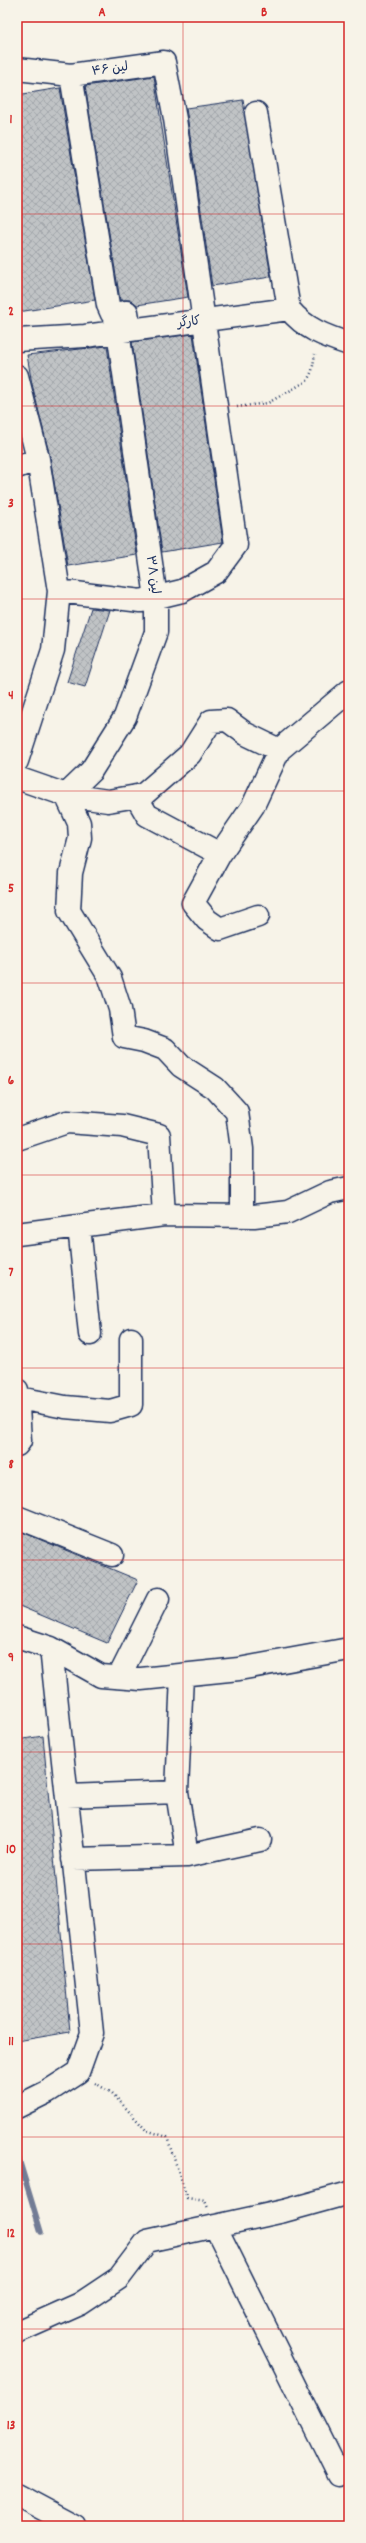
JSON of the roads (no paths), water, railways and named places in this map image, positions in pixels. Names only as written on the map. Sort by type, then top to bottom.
[{"type":"street","name":"لین ۴۶","points":[[71,75],[164,62],[175,119],[205,321]]},
{"type":"street","points":[[17,69],[71,75],[108,305],[112,314],[127,312],[124,331]]},
{"type":"street","points":[[256,112],[289,309],[298,319],[319,334],[349,344]]},
{"type":"street","name":"کارگر","points":[[17,340],[124,331],[289,309]]},
{"type":"street","points":[[59,591],[141,601],[156,598],[182,591],[216,572],[236,544],[205,321]]},
{"type":"street","name":"لین ۳۸","points":[[66,795],[91,771],[125,717],[156,632],[156,598],[124,331]]},
{"type":"street","points":[[17,376],[38,459],[59,591],[53,650],[17,761]]},
{"type":"street","points":[[17,467],[38,459]]},
{"type":"street","points":[[258,916],[220,929],[207,920],[193,903],[220,854],[253,806],[279,750],[349,691]]},
{"type":"street","points":[[17,778],[66,795],[108,801],[143,795],[190,754],[212,721],[227,720],[246,734],[279,750]]},
{"type":"street","points":[[66,795],[80,823],[80,838],[71,873],[69,911],[110,978],[120,1009],[124,1037],[144,1041],[165,1049],[181,1066],[215,1088],[237,1112],[242,1149],[242,1216]]},
{"type":"street","points":[[136,796],[147,815],[220,854]]},
{"type":"street","points":[[17,1139],[67,1122],[122,1126],[159,1136],[164,1215]]},
{"type":"street","points":[[17,1234],[164,1215],[242,1216],[288,1212],[330,1192],[349,1188]]},
{"type":"street","points":[[79,1226],[90,1334]]},
{"type":"street","points":[[17,1444],[20,1441],[18,1394],[65,1407],[110,1411],[131,1405],[131,1339]]},
{"type":"street","points":[[17,1517],[112,1555]]},
{"type":"street","points":[[119,1677],[158,1599]]},
{"type":"street","points":[[17,1637],[51,1648],[102,1676],[141,1679],[239,1669],[349,1649]]},
{"type":"street","points":[[17,2107],[47,2092],[78,2072],[92,2033],[51,1648]]},
{"type":"street","points":[[182,1675],[177,1792],[187,1856]]},
{"type":"street","points":[[67,1796],[177,1792]]},
{"type":"street","points":[[73,1859],[187,1856],[260,1840]]},
{"type":"street","points":[[17,2332],[80,2304],[119,2278],[147,2241],[349,2194]]},
{"type":"street","points":[[215,2226],[339,2475]]},
{"type":"street","points":[[17,2496],[75,2526]]},
{"type":"waterway","points":[[17,2153],[41,2232]]}]
